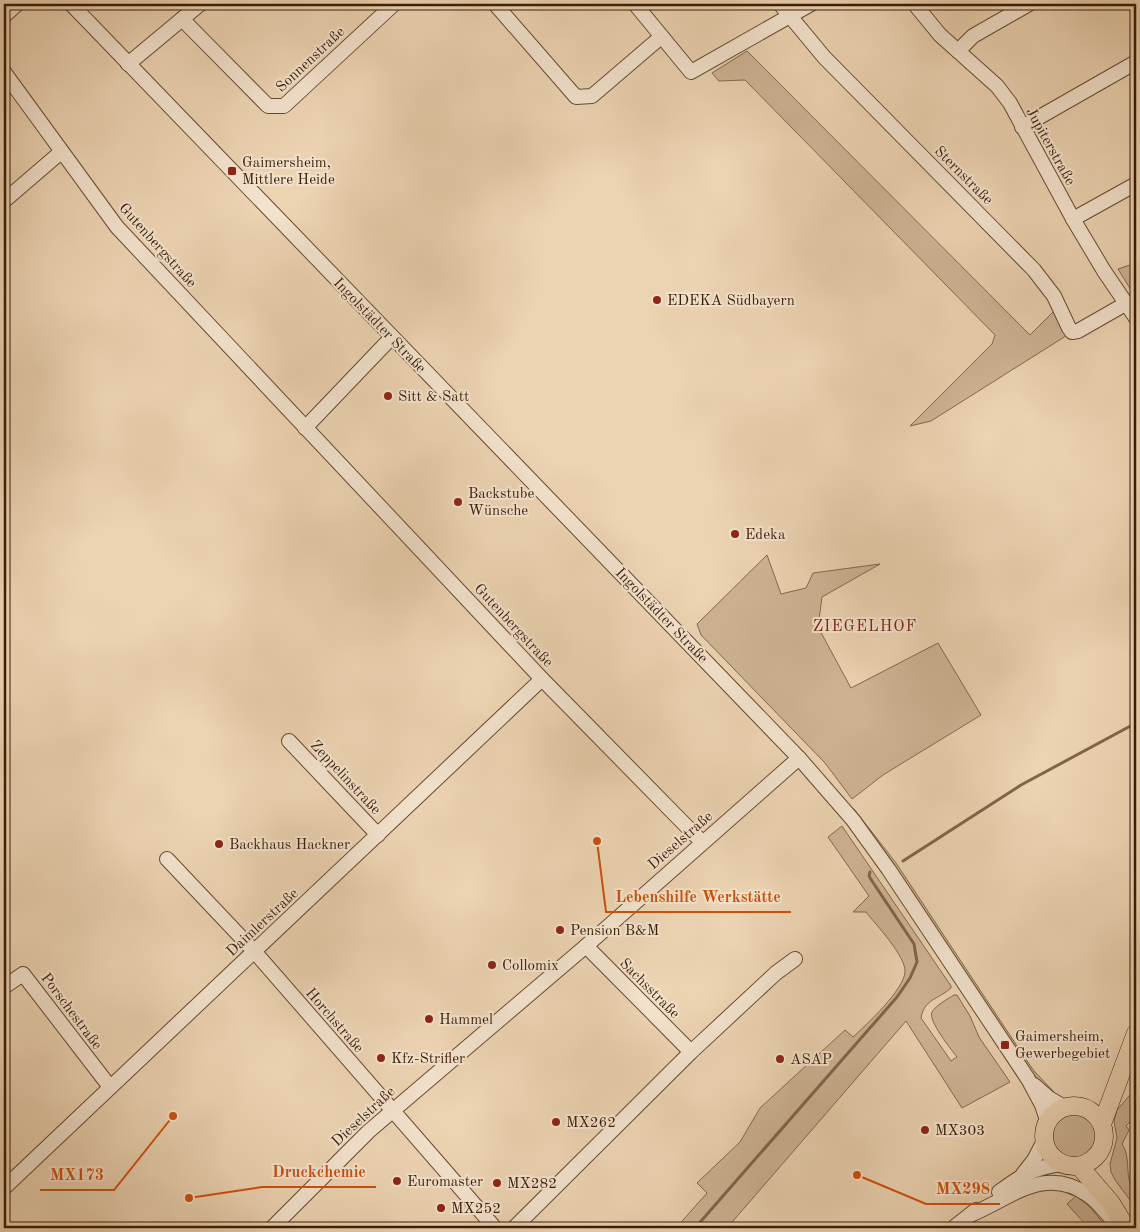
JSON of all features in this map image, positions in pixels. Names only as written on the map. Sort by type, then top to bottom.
[{"type":"main road","points":[[1102,1124],[1093,1112],[1086,1108],[1079,1106],[1064,1107],[1057,1110],[1047,1120],[1043,1134],[1047,1150],[1061,1164],[1070,1166],[1086,1164],[1098,1155],[1104,1140],[1102,1124],[1136,1033]]},
{"type":"main road","points":[[1086,1108],[1097,1099],[1123,1064]]},
{"type":"main road","points":[[1098,1155],[1110,1203]]},
{"type":"main road","points":[[1079,1166],[1110,1203],[1126,1228]]},
{"type":"street","points":[[4,16],[17,4]]},
{"type":"street","name":"Ingolstädter Straße","points":[[71,4],[799,758],[854,820],[890,870],[1028,1079]]},
{"type":"street","points":[[128,64],[200,4]]},
{"type":"street","name":"Sonnenstraße","points":[[182,19],[268,106],[284,106],[394,4]]},
{"type":"street","points":[[495,4],[576,97],[592,96],[662,37]]},
{"type":"street","points":[[635,4],[691,72],[810,4]]},
{"type":"street","name":"Sternstraße","points":[[780,4],[824,57],[1034,270],[1054,296],[1072,332],[1078,331],[1126,303]]},
{"type":"street","points":[[958,51],[973,36],[1029,4]]},
{"type":"street","name":"Jupiterstraße","points":[[917,5],[940,35],[997,86],[1010,103],[1073,219],[1104,271],[1136,318]]},
{"type":"street","points":[[1022,127],[1136,62]]},
{"type":"street","name":"Gutenbergstraße","points":[[4,72],[117,227],[542,678],[702,842]]},
{"type":"street","points":[[4,201],[61,152]]},
{"type":"street","points":[[1073,219],[1136,184]]},
{"type":"street","points":[[305,428],[392,337]]},
{"type":"street","name":"Daimlerstraße","points":[[4,1188],[542,678]]},
{"type":"street","name":"Zeppelinstraße","points":[[290,741],[378,835]]},
{"type":"street","name":"Dieselstraße","points":[[272,1228],[347,1152],[392,1111],[586,946],[799,758]]},
{"type":"street","name":"Horchstraße","points":[[167,859],[254,952],[495,1228]]},
{"type":"street","name":"Sachsstraße","points":[[586,946],[691,1052]]},
{"type":"street","points":[[514,1228],[691,1052],[776,973],[795,959]]},
{"type":"street","name":"Porschestraße","points":[[4,987],[23,974],[110,1087]]},
{"type":"street","points":[[1028,1079],[1049,1098],[1064,1107]]},
{"type":"street","points":[[1028,1079],[1042,1105],[1047,1120]]},
{"type":"street","points":[[1021,1176],[1034,1160],[1044,1141]]},
{"type":"street","points":[[953,1228],[1021,1176],[1039,1167],[1061,1164]]},
{"type":"street","points":[[970,1215],[994,1205],[1024,1188],[1041,1183],[1052,1183],[1071,1187],[1088,1195],[1121,1228]]},
{"type":"shaded area","points":[[747,51],[1030,335],[1056,309],[1069,334],[931,421],[910,426],[992,344],[995,335],[745,80],[719,81],[712,73]]},
{"type":"shaded area","points":[[1136,263],[1136,298],[1118,269]]},
{"type":"shaded area","points":[[767,555],[781,594],[806,588],[813,573],[880,564],[822,597],[818,627],[851,688],[938,643],[981,715],[883,775],[852,799],[825,763],[701,635],[697,624]]},
{"type":"shaded area","points":[[854,809],[896,863],[1025,1058],[1034,1071],[1054,1092],[1052,1094],[1032,1073],[894,865],[852,810]]},
{"type":"shaded area","points":[[842,826],[951,986],[951,988],[925,1007],[921,1018],[951,1061],[957,1057],[933,1022],[932,1012],[942,1002],[957,995],[970,1016],[979,1037],[1010,1082],[962,1108],[906,1021],[727,1228],[676,1228],[707,1193],[697,1183],[740,1142],[760,1108],[845,1030],[853,1037],[884,1007],[903,979],[904,965],[896,949],[866,912],[853,912],[869,896],[828,837]]},
{"type":"shaded area","points":[[1136,1088],[1136,1116],[1126,1126],[1129,1130],[1122,1144],[1126,1153],[1130,1183],[1136,1202],[1133,1204],[1115,1180],[1110,1164],[1117,1138],[1114,1121],[1117,1110]]},
{"type":"shaded area","points":[[1073,1112],[1087,1116],[1094,1123],[1098,1137],[1094,1151],[1087,1158],[1073,1162],[1059,1158],[1052,1151],[1048,1137],[1052,1123],[1059,1116]]},
{"type":"shaded area","points":[[1076,1196],[1090,1207],[1107,1228],[1089,1228],[1067,1204]]},
{"type":"waterway","points":[[903,861],[1021,785],[1136,723]]},
{"type":"waterway","points":[[695,1228],[897,997],[910,978],[917,962],[914,944],[872,881],[869,876],[870,872]]},
{"type":"place","name":"Gaimersheim, Mittlere Heide","points":[[232,171]]},
{"type":"place","name":"EDEKA Südbayern","points":[[657,300]]},
{"type":"place","name":"Sitt & Satt","points":[[388,396]]},
{"type":"place","name":"Backstube Wünsche","points":[[458,502]]},
{"type":"place","name":"Edeka","points":[[735,534]]},
{"type":"place","name":"Lebenshilfe Werkstätte","points":[[597,841]]},
{"type":"place","name":"Backhaus Hackner","points":[[219,844]]},
{"type":"place","name":"Pension B&M","points":[[560,930]]},
{"type":"place","name":"Collomix","points":[[492,965]]},
{"type":"place","name":"Hammel","points":[[429,1019]]},
{"type":"place","name":"Gaimersheim, Gewerbegebiet","points":[[1005,1045]]},
{"type":"place","name":"Kfz-Strifler","points":[[381,1058]]},
{"type":"place","name":"ASAP","points":[[780,1059]]},
{"type":"place","name":"MX173","points":[[173,1116]]},
{"type":"place","name":"MX262","points":[[556,1122]]},
{"type":"place","name":"MX303","points":[[925,1130]]},
{"type":"place","name":"MX298","points":[[857,1175]]},
{"type":"place","name":"Euromaster","points":[[397,1181]]},
{"type":"place","name":"MX282","points":[[497,1183]]},
{"type":"place","name":"Druckchemie","points":[[189,1198]]},
{"type":"place","name":"MX252","points":[[441,1208]]},
{"type":"district","name":"ZIEGELHOF","points":[[865,625]]}]
